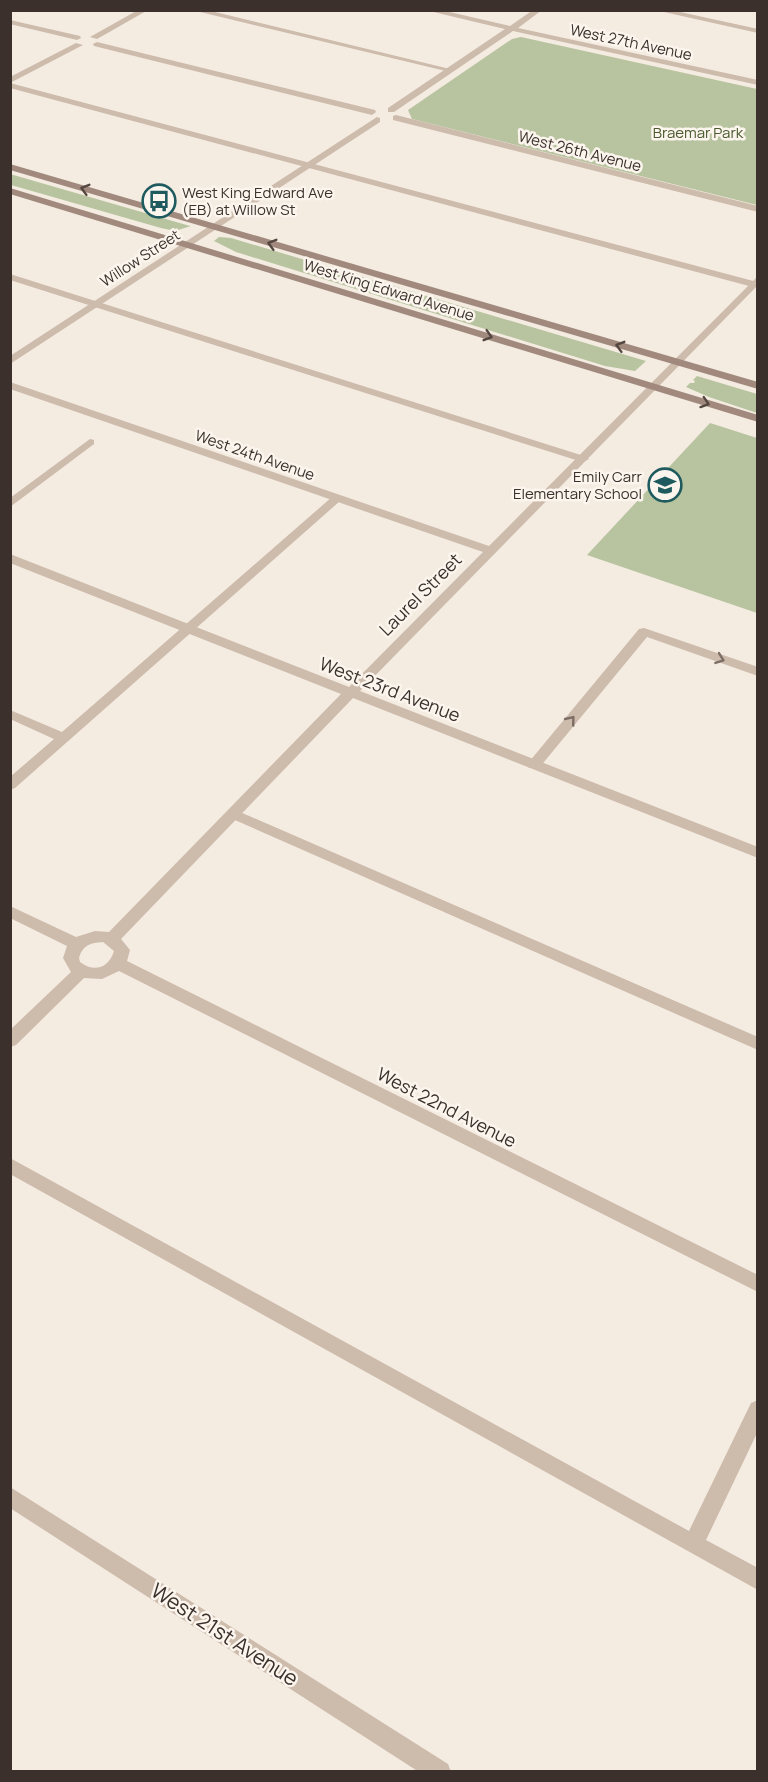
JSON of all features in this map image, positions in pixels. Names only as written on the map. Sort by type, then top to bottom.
[{"type":"main road","name":"West King Edward Avenue","points":[[10,167],[758,386]]},
{"type":"main road","name":"West King Edward Avenue","points":[[10,191],[758,419]]},
{"type":"street","points":[[96,40],[145,10]]},
{"type":"street","points":[[195,10],[450,70]]},
{"type":"street","name":"West 27th Avenue","points":[[428,10],[758,83]]},
{"type":"street","points":[[10,22],[78,42],[96,40],[387,121],[450,70],[539,10]]},
{"type":"street","points":[[658,10],[758,32]]},
{"type":"street","points":[[10,83],[78,42]]},
{"type":"street","points":[[10,83],[308,165],[755,281]]},
{"type":"street","name":"West 26th Avenue","points":[[394,114],[758,209]]},
{"type":"street","name":"Willow Street","points":[[10,362],[308,165],[374,116]]},
{"type":"street","points":[[10,278],[583,459]]},
{"type":"street","name":"Laurel Street","points":[[112,939],[349,693],[583,459],[755,281]]},
{"type":"street","name":"West 24th Avenue","points":[[10,385],[491,551]]},
{"type":"street","points":[[10,504],[90,442]]},
{"type":"street","points":[[10,785],[336,499]]},
{"type":"street","name":"West 23rd Avenue","points":[[10,558],[758,853]]},
{"type":"street","points":[[534,765],[644,632],[758,672]]},
{"type":"street","points":[[10,714],[64,738]]},
{"type":"street","points":[[232,814],[758,1044]]},
{"type":"street","points":[[10,911],[77,944]]},
{"type":"street","points":[[94,937],[112,939],[122,950],[118,964],[110,970],[100,974],[80,972],[73,966],[70,959],[77,944],[94,937]]},
{"type":"street","name":"West 22nd Avenue","points":[[118,964],[758,1284]]},
{"type":"street","points":[[10,1041],[80,972]]},
{"type":"street","points":[[10,1165],[758,1580]]},
{"type":"street","points":[[693,1545],[758,1409]]},
{"type":"street","name":"West 21st Avenue","points":[[10,1496],[440,1772]]},
{"type":"green space","name":"Braemar Park","points":[[521,37],[757,89],[757,205],[412,119],[408,110],[512,39]]},
{"type":"green space","points":[[10,174],[191,226],[175,231],[161,228],[11,185]]},
{"type":"green space","points":[[219,237],[231,238],[646,361],[635,371],[605,366],[236,252],[214,241]]},
{"type":"green space","points":[[697,376],[757,394],[757,413],[686,387],[694,383],[693,380]]},
{"type":"green space","points":[[710,423],[757,438],[757,613],[587,555]]},
{"type":"place","name":"West King Edward Ave (EB) at Willow St","points":[[159,201]]},
{"type":"place","name":"Emily Carr Elementary School","points":[[665,485]]}]
